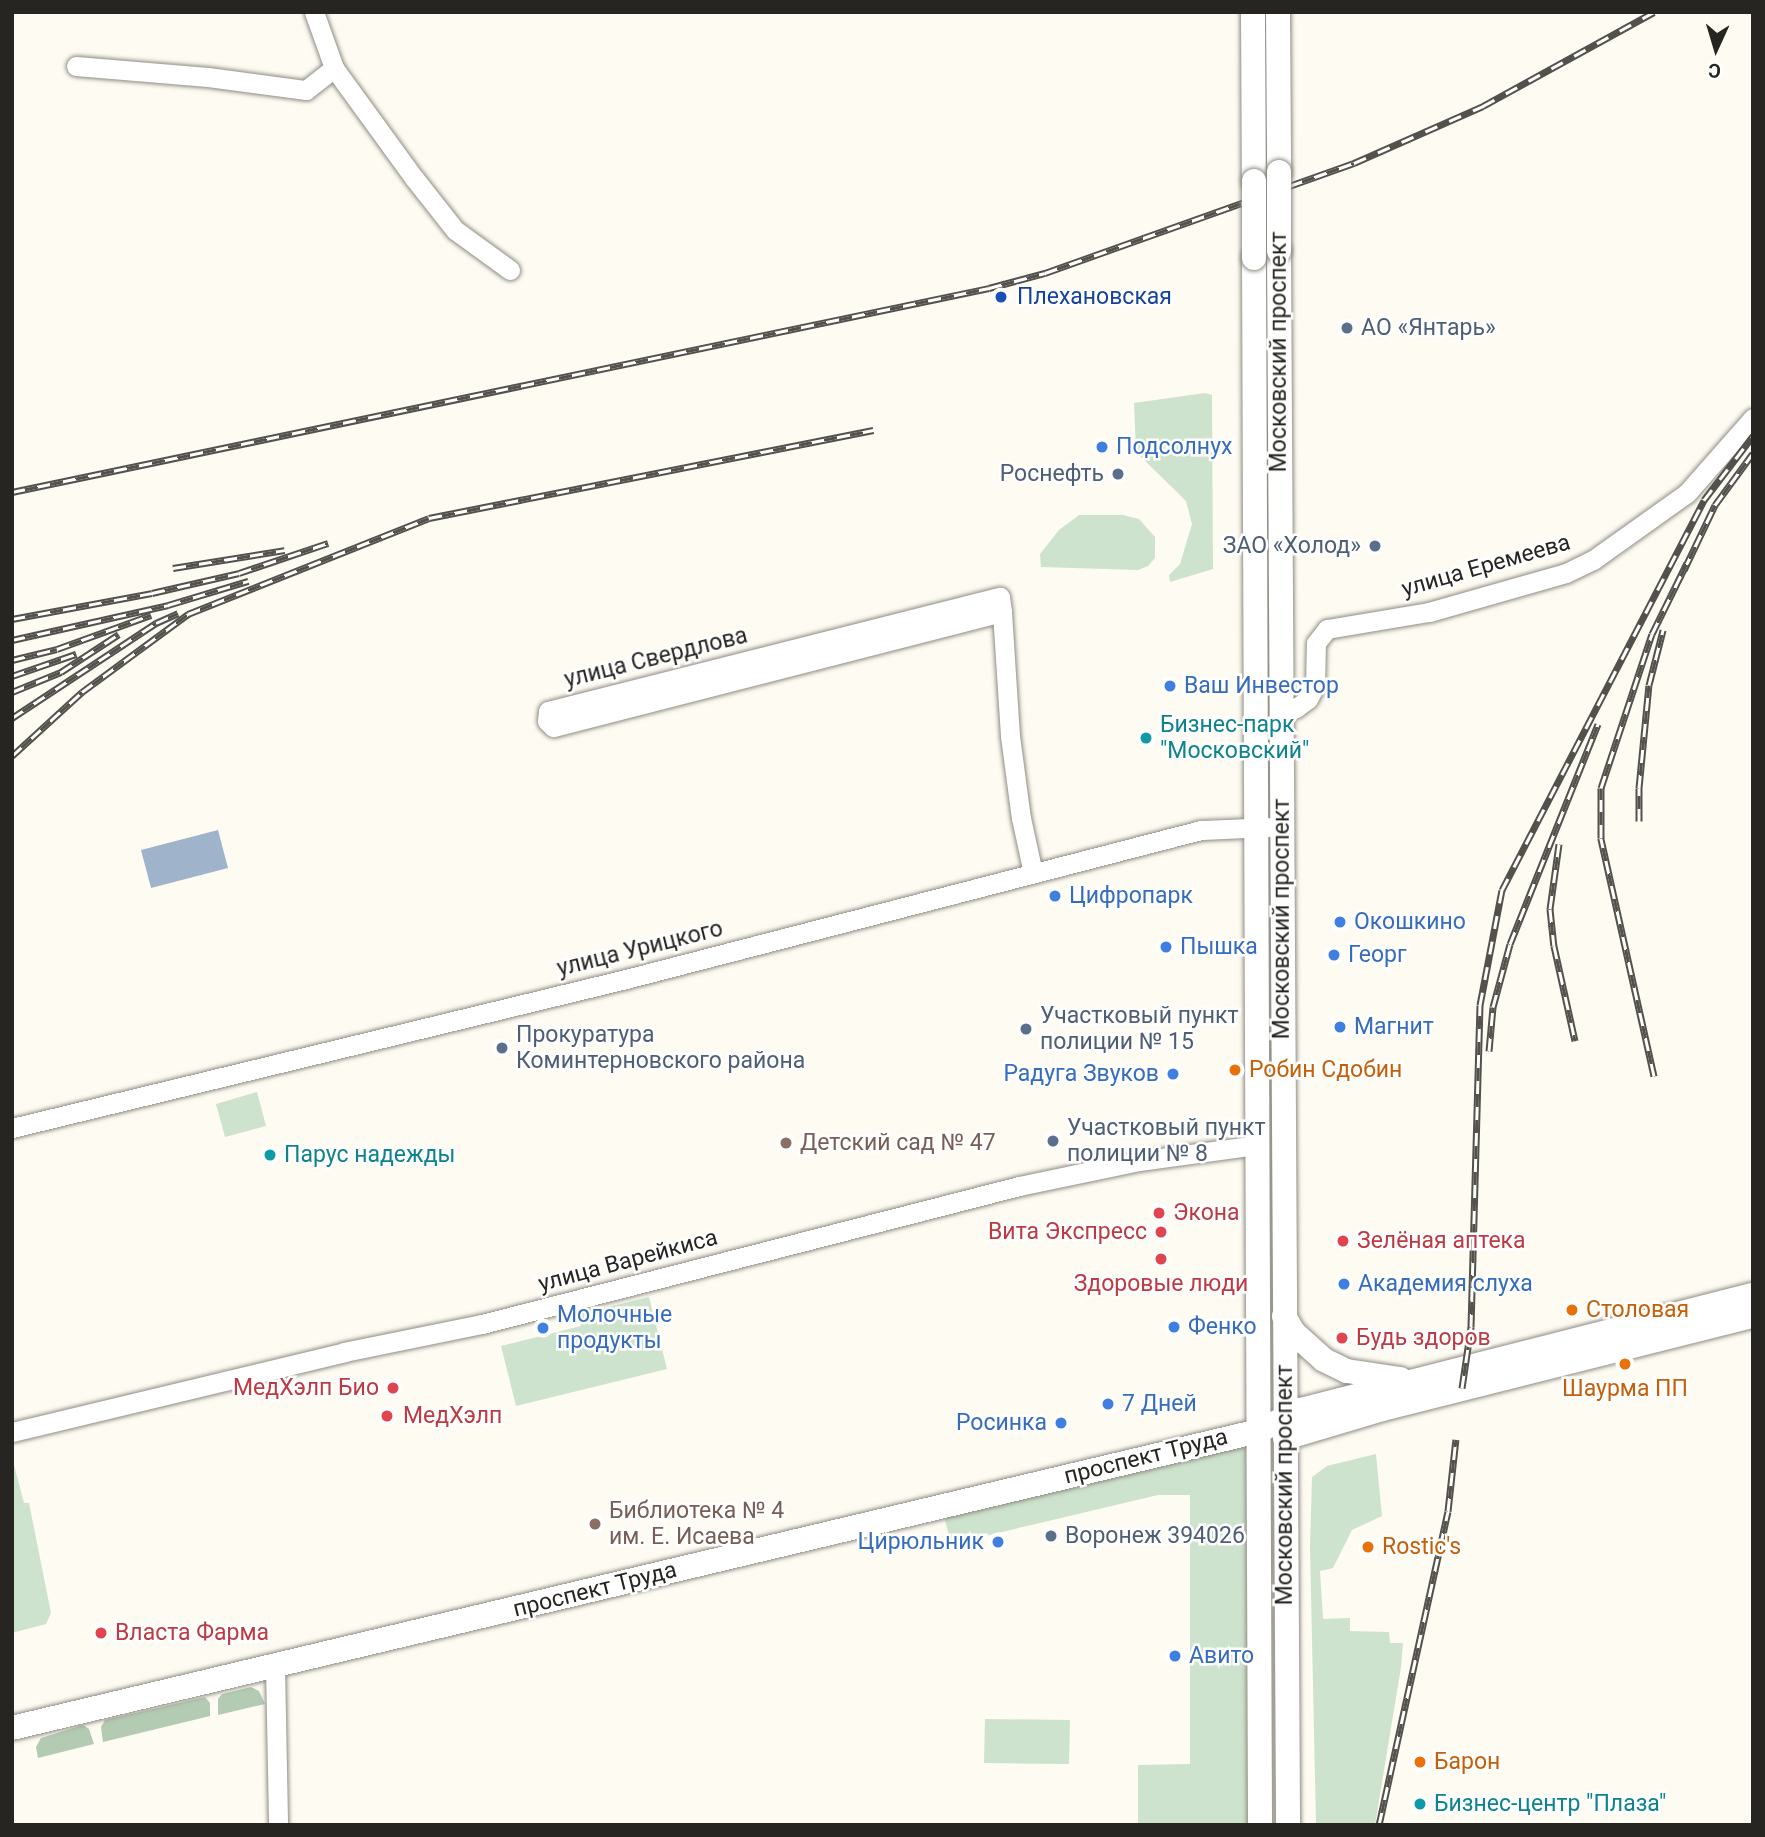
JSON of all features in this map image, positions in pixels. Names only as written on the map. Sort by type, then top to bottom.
[{"type":"main road","name":"Московский проспект","points":[[1253,12],[1260,1825]]},
{"type":"main road","name":"Московский проспект","points":[[1278,12],[1288,1825]]},
{"type":"main road","points":[[1285,1428],[1301,1410],[1753,1295]]},
{"type":"main road","points":[[1284,1316],[1294,1333],[1324,1360],[1375,1378],[1416,1379]]},
{"type":"main road","points":[[1259,1431],[1389,1407],[1753,1316]]},
{"type":"main road","name":"проспект Труда","points":[[12,1728],[430,1631],[1259,1431]]},
{"type":"street","points":[[314,12],[334,68],[455,230],[510,270]]},
{"type":"street","points":[[76,66],[208,77],[306,90],[334,68]]},
{"type":"street","name":"улица Еремеева","points":[[1280,712],[1296,708],[1308,699],[1315,686],[1316,643],[1327,629],[1429,612],[1566,573],[1593,560],[1687,494],[1753,418]]},
{"type":"street","points":[[1001,604],[1010,736],[1021,818],[1033,873]]},
{"type":"street","name":"улица Свердлова","points":[[1001,604],[553,727],[547,721],[548,711],[1001,604]]},
{"type":"street","name":"улица Урицкого","points":[[12,1128],[626,979],[1201,830],[1281,827]]},
{"type":"street","name":"улица Варейкиса","points":[[12,1432],[344,1352],[482,1324],[1019,1186],[1139,1161],[1258,1145]]},
{"type":"street","points":[[275,1665],[278,1825]]},
{"type":"green space","points":[[1205,393],[1212,395],[1213,569],[1170,582],[1169,575],[1180,564],[1192,524],[1186,501],[1136,452],[1134,403]]},
{"type":"green space","points":[[1079,515],[1123,515],[1139,519],[1155,537],[1155,558],[1148,566],[1138,570],[1041,567],[1040,554],[1059,530]]},
{"type":"green space","points":[[257,1092],[266,1126],[225,1137],[216,1104]]},
{"type":"green space","points":[[649,1297],[667,1369],[516,1406],[501,1346],[581,1326],[579,1314]]},
{"type":"green space","points":[[1246,1446],[1248,1825],[1138,1825],[1138,1765],[1190,1764],[1190,1495],[1158,1495],[951,1544],[943,1512]]},
{"type":"green space","points":[[1376,1454],[1382,1516],[1352,1530],[1333,1568],[1320,1571],[1323,1619],[1350,1618],[1350,1631],[1389,1632],[1390,1643],[1403,1643],[1401,1667],[1375,1825],[1316,1825],[1310,1547],[1312,1477],[1327,1466]]},
{"type":"green space","points":[[12,1457],[24,1503],[29,1503],[51,1613],[46,1624],[12,1633]]},
{"type":"green space","points":[[251,1687],[259,1691],[265,1704],[218,1715],[218,1699],[222,1694]]},
{"type":"green space","points":[[205,1697],[210,1703],[210,1716],[103,1742],[101,1727],[105,1720]]},
{"type":"green space","points":[[985,1719],[1070,1720],[1069,1764],[984,1763]]},
{"type":"green space","points":[[83,1725],[89,1729],[94,1744],[38,1758],[36,1747],[41,1738]]},
{"type":"water","points":[[218,830],[228,868],[151,888],[141,850]]},
{"type":"railway","points":[[12,492],[989,288],[1045,273],[1354,163],[1483,106],[1654,12]]},
{"type":"railway","points":[[12,756],[82,692],[188,614],[429,518],[873,430]]},
{"type":"railway","points":[[1462,1388],[1471,1327],[1480,1005],[1502,890],[1704,500],[1753,436]]},
{"type":"railway","points":[[1684,570],[1715,505],[1753,453]]},
{"type":"railway","points":[[12,619],[152,593],[239,573],[328,543]]},
{"type":"railway","points":[[173,568],[285,550]]},
{"type":"railway","points":[[1654,1076],[1601,838],[1601,788],[1652,634],[1687,563]]},
{"type":"railway","points":[[12,640],[168,605],[248,581]]},
{"type":"railway","points":[[12,718],[156,623],[178,613]]},
{"type":"railway","points":[[12,660],[57,649],[151,615]]},
{"type":"railway","points":[[1639,821],[1639,788],[1649,685],[1663,630]]},
{"type":"railway","points":[[12,692],[61,672],[119,634]]},
{"type":"railway","points":[[12,676],[76,654]]},
{"type":"railway","points":[[1489,1051],[1493,1007],[1510,944],[1598,724]]},
{"type":"railway","points":[[1559,844],[1550,909],[1554,946],[1575,1041]]},
{"type":"railway","points":[[1379,1825],[1448,1511],[1456,1439]]},
{"type":"place","name":"Плехановская","points":[[1001,297]]},
{"type":"place","name":"АО «Янтарь»","points":[[1347,328]]},
{"type":"place","name":"Подсолнух","points":[[1102,447]]},
{"type":"place","name":"Роснефть","points":[[1118,474]]},
{"type":"place","name":"ЗАО «Холод»","points":[[1375,546]]},
{"type":"place","name":"Ваш Инвестор","points":[[1170,686]]},
{"type":"place","name":"Бизнес-парк \"Московский\"","points":[[1146,738]]},
{"type":"place","name":"Цифропарк","points":[[1055,896]]},
{"type":"place","name":"Окошкино","points":[[1340,922]]},
{"type":"place","name":"Пышка","points":[[1166,947]]},
{"type":"place","name":"Георг","points":[[1334,955]]},
{"type":"place","name":"Магнит","points":[[1340,1027]]},
{"type":"place","name":"Участковый пункт полиции № 15","points":[[1026,1029]]},
{"type":"place","name":"Прокуратура Коминтерновского района","points":[[502,1048]]},
{"type":"place","name":"Робин Сдобин","points":[[1235,1070]]},
{"type":"place","name":"Радуга Звуков","points":[[1173,1074]]},
{"type":"place","name":"Участковый пункт полиции № 8","points":[[1053,1141]]},
{"type":"place","name":"Детский сад № 47","points":[[786,1143]]},
{"type":"place","name":"Парус надежды","points":[[270,1155]]},
{"type":"place","name":"Экона","points":[[1159,1213]]},
{"type":"place","name":"Вита Экспресс","points":[[1161,1232]]},
{"type":"place","name":"Зелёная аптека","points":[[1343,1241]]},
{"type":"place","name":"Здоровые люди","points":[[1161,1259]]},
{"type":"place","name":"Академия слуха","points":[[1344,1284]]},
{"type":"place","name":"Столовая","points":[[1572,1310]]},
{"type":"place","name":"Фенко","points":[[1174,1327]]},
{"type":"place","name":"Молочные продукты","points":[[543,1328]]},
{"type":"place","name":"Будь здоров","points":[[1342,1338]]},
{"type":"place","name":"Шаурма ПП","points":[[1625,1364]]},
{"type":"place","name":"МедХэлп Био","points":[[393,1388]]},
{"type":"place","name":"7 Дней","points":[[1108,1404]]},
{"type":"place","name":"МедХэлп","points":[[387,1416]]},
{"type":"place","name":"Росинка","points":[[1061,1423]]},
{"type":"place","name":"Библиотека № 4 им. Е. Исаева","points":[[595,1524]]},
{"type":"place","name":"Воронеж 394026","points":[[1051,1536]]},
{"type":"place","name":"Цирюльник","points":[[998,1542]]},
{"type":"place","name":"Rostic's","points":[[1368,1547]]},
{"type":"place","name":"Власта Фарма","points":[[101,1633]]},
{"type":"place","name":"Авито","points":[[1175,1656]]},
{"type":"place","name":"Барон","points":[[1420,1762]]},
{"type":"place","name":"Бизнес-центр \"Плаза\"","points":[[1420,1804]]}]
